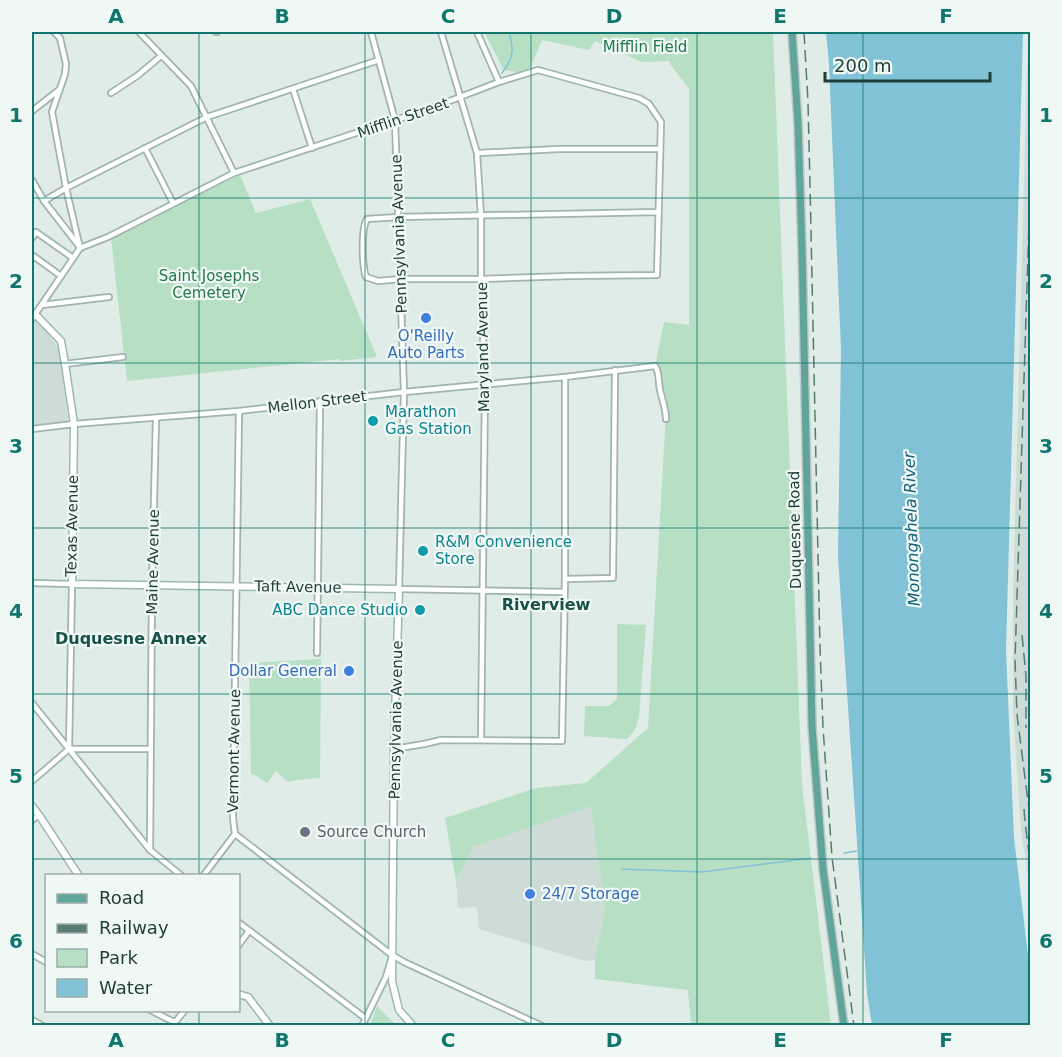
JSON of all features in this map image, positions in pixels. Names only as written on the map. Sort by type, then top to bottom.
[{"type":"main road","name":"Duquesne Road","points":[[792,32],[802,238],[812,727],[823,869],[844,1026]]},
{"type":"street","points":[[33,315],[80,248],[52,112],[65,74],[66,64],[60,38],[54,32]]},
{"type":"street","points":[[139,32],[191,86],[234,173]]},
{"type":"street","name":"Pennsylvania Avenue","points":[[371,32],[395,120],[404,392],[394,749],[392,981],[399,1010],[413,1026]]},
{"type":"street","name":"Maryland Avenue","points":[[441,32],[477,153],[481,216],[485,386],[480,740]]},
{"type":"street","points":[[477,32],[499,82]]},
{"type":"street","points":[[111,93],[161,56]]},
{"type":"street","points":[[44,201],[207,117],[379,60]]},
{"type":"street","name":"Mifflin Street","points":[[80,248],[108,237],[234,173],[538,70],[639,98],[650,104],[661,122],[657,275],[481,279]]},
{"type":"street","points":[[293,89],[312,148]]},
{"type":"street","points":[[32,111],[59,90]]},
{"type":"street","points":[[145,148],[173,203]]},
{"type":"street","points":[[477,153],[560,149],[660,149]]},
{"type":"street","points":[[32,180],[44,201],[80,248]]},
{"type":"street","points":[[481,279],[378,281],[366,277],[364,224],[367,219],[399,217],[658,212]]},
{"type":"street","points":[[32,238],[36,232],[73,258]]},
{"type":"street","points":[[32,255],[61,276]]},
{"type":"street","points":[[42,305],[109,297]]},
{"type":"street","name":"Texas Avenue","points":[[33,315],[61,341],[74,424],[69,749]]},
{"type":"street","points":[[65,363],[123,357]]},
{"type":"street","name":"Mellon Street","points":[[32,429],[239,411],[655,366],[658,369],[666,419]]},
{"type":"street","points":[[565,579],[613,578],[615,370]]},
{"type":"street","points":[[394,749],[438,740],[562,741],[565,377]]},
{"type":"street","points":[[317,653],[320,401]]},
{"type":"street","name":"Vermont Avenue","points":[[239,411],[232,818],[235,834],[392,955],[542,1026]]},
{"type":"street","name":"Maine Avenue","points":[[150,850],[156,418]]},
{"type":"street","name":"Taft Avenue","points":[[32,584],[564,592]]},
{"type":"street","points":[[32,703],[150,850],[180,874]]},
{"type":"street","points":[[32,781],[69,749],[150,749]]},
{"type":"street","points":[[32,806],[78,874]]},
{"type":"street","points":[[32,820],[39,815]]},
{"type":"street","points":[[205,874],[235,834]]},
{"type":"street","points":[[240,924],[365,1018]]},
{"type":"street","points":[[240,943],[249,931]]},
{"type":"street","points":[[362,1026],[386,977],[392,955]]},
{"type":"street","points":[[240,995],[248,997],[270,1026]]},
{"type":"street","points":[[152,1012],[173,1024],[185,1012]]},
{"type":"street","points":[[32,1020],[43,1026]]},
{"type":"shaded area","points":[[1028,32],[1030,32],[1030,887],[1021,830],[1013,711],[1013,594]]},
{"type":"shaded area","points":[[33,319],[48,333],[59,349],[68,422],[32,425]]},
{"type":"shaded area","name":"24/7 Storage","points":[[591,805],[605,910],[595,960],[585,961],[479,929],[477,907],[458,908],[456,881],[473,847]]},
{"type":"green space","name":"Mifflin Field","points":[[484,32],[773,32],[802,784],[831,1025],[691,1025],[688,990],[595,979],[595,960],[605,910],[591,806],[473,847],[456,881],[445,818],[536,788],[586,783],[648,728],[666,413],[655,366],[664,322],[689,325],[689,89],[670,61],[642,62],[595,41],[589,50],[542,40],[530,68],[522,73],[504,70]]},
{"type":"green space","name":"Saint Josephs Cemetery","points":[[240,175],[256,213],[310,199],[377,357],[127,381],[111,238]]},
{"type":"green space","points":[[617,624],[646,625],[639,716],[635,730],[627,739],[584,736],[585,706],[609,706],[617,699]]},
{"type":"green space","points":[[321,659],[320,778],[288,782],[276,771],[267,783],[251,774],[249,663]]},
{"type":"green space","points":[[377,1006],[396,1025],[370,1025]]},
{"type":"water","name":"Monongahela River","points":[[826,32],[1023,32],[1006,651],[1014,838],[1030,972],[1030,1025],[872,1025],[867,993],[838,556],[841,350]]},
{"type":"waterway","points":[[502,73],[512,53],[509,32]]},
{"type":"waterway","points":[[844,853],[857,851]]},
{"type":"waterway","points":[[622,869],[702,872],[811,858]]},
{"type":"railway","points":[[804,32],[808,102],[823,727],[832,857],[854,1026]]},
{"type":"railway","points":[[1030,192],[1015,660],[1017,715],[1030,817]]},
{"type":"railway","points":[[1022,635],[1026,676],[1026,728]]},
{"type":"railway","points":[[1024,809],[1030,862]]},
{"type":"place","name":"O'Reilly Auto Parts","points":[[426,318]]},
{"type":"place","name":"Marathon Gas Station","points":[[373,421]]},
{"type":"place","name":"R&M Convenience Store","points":[[423,551]]},
{"type":"place","name":"ABC Dance Studio","points":[[420,610]]},
{"type":"place","name":"Dollar General","points":[[349,671]]},
{"type":"place","name":"Source Church","points":[[305,832]]},
{"type":"place","name":"24/7 Storage","points":[[530,894]]},
{"type":"district","name":"Riverview","points":[[546,604]]},
{"type":"district","name":"Duquesne Annex","points":[[131,638]]}]
